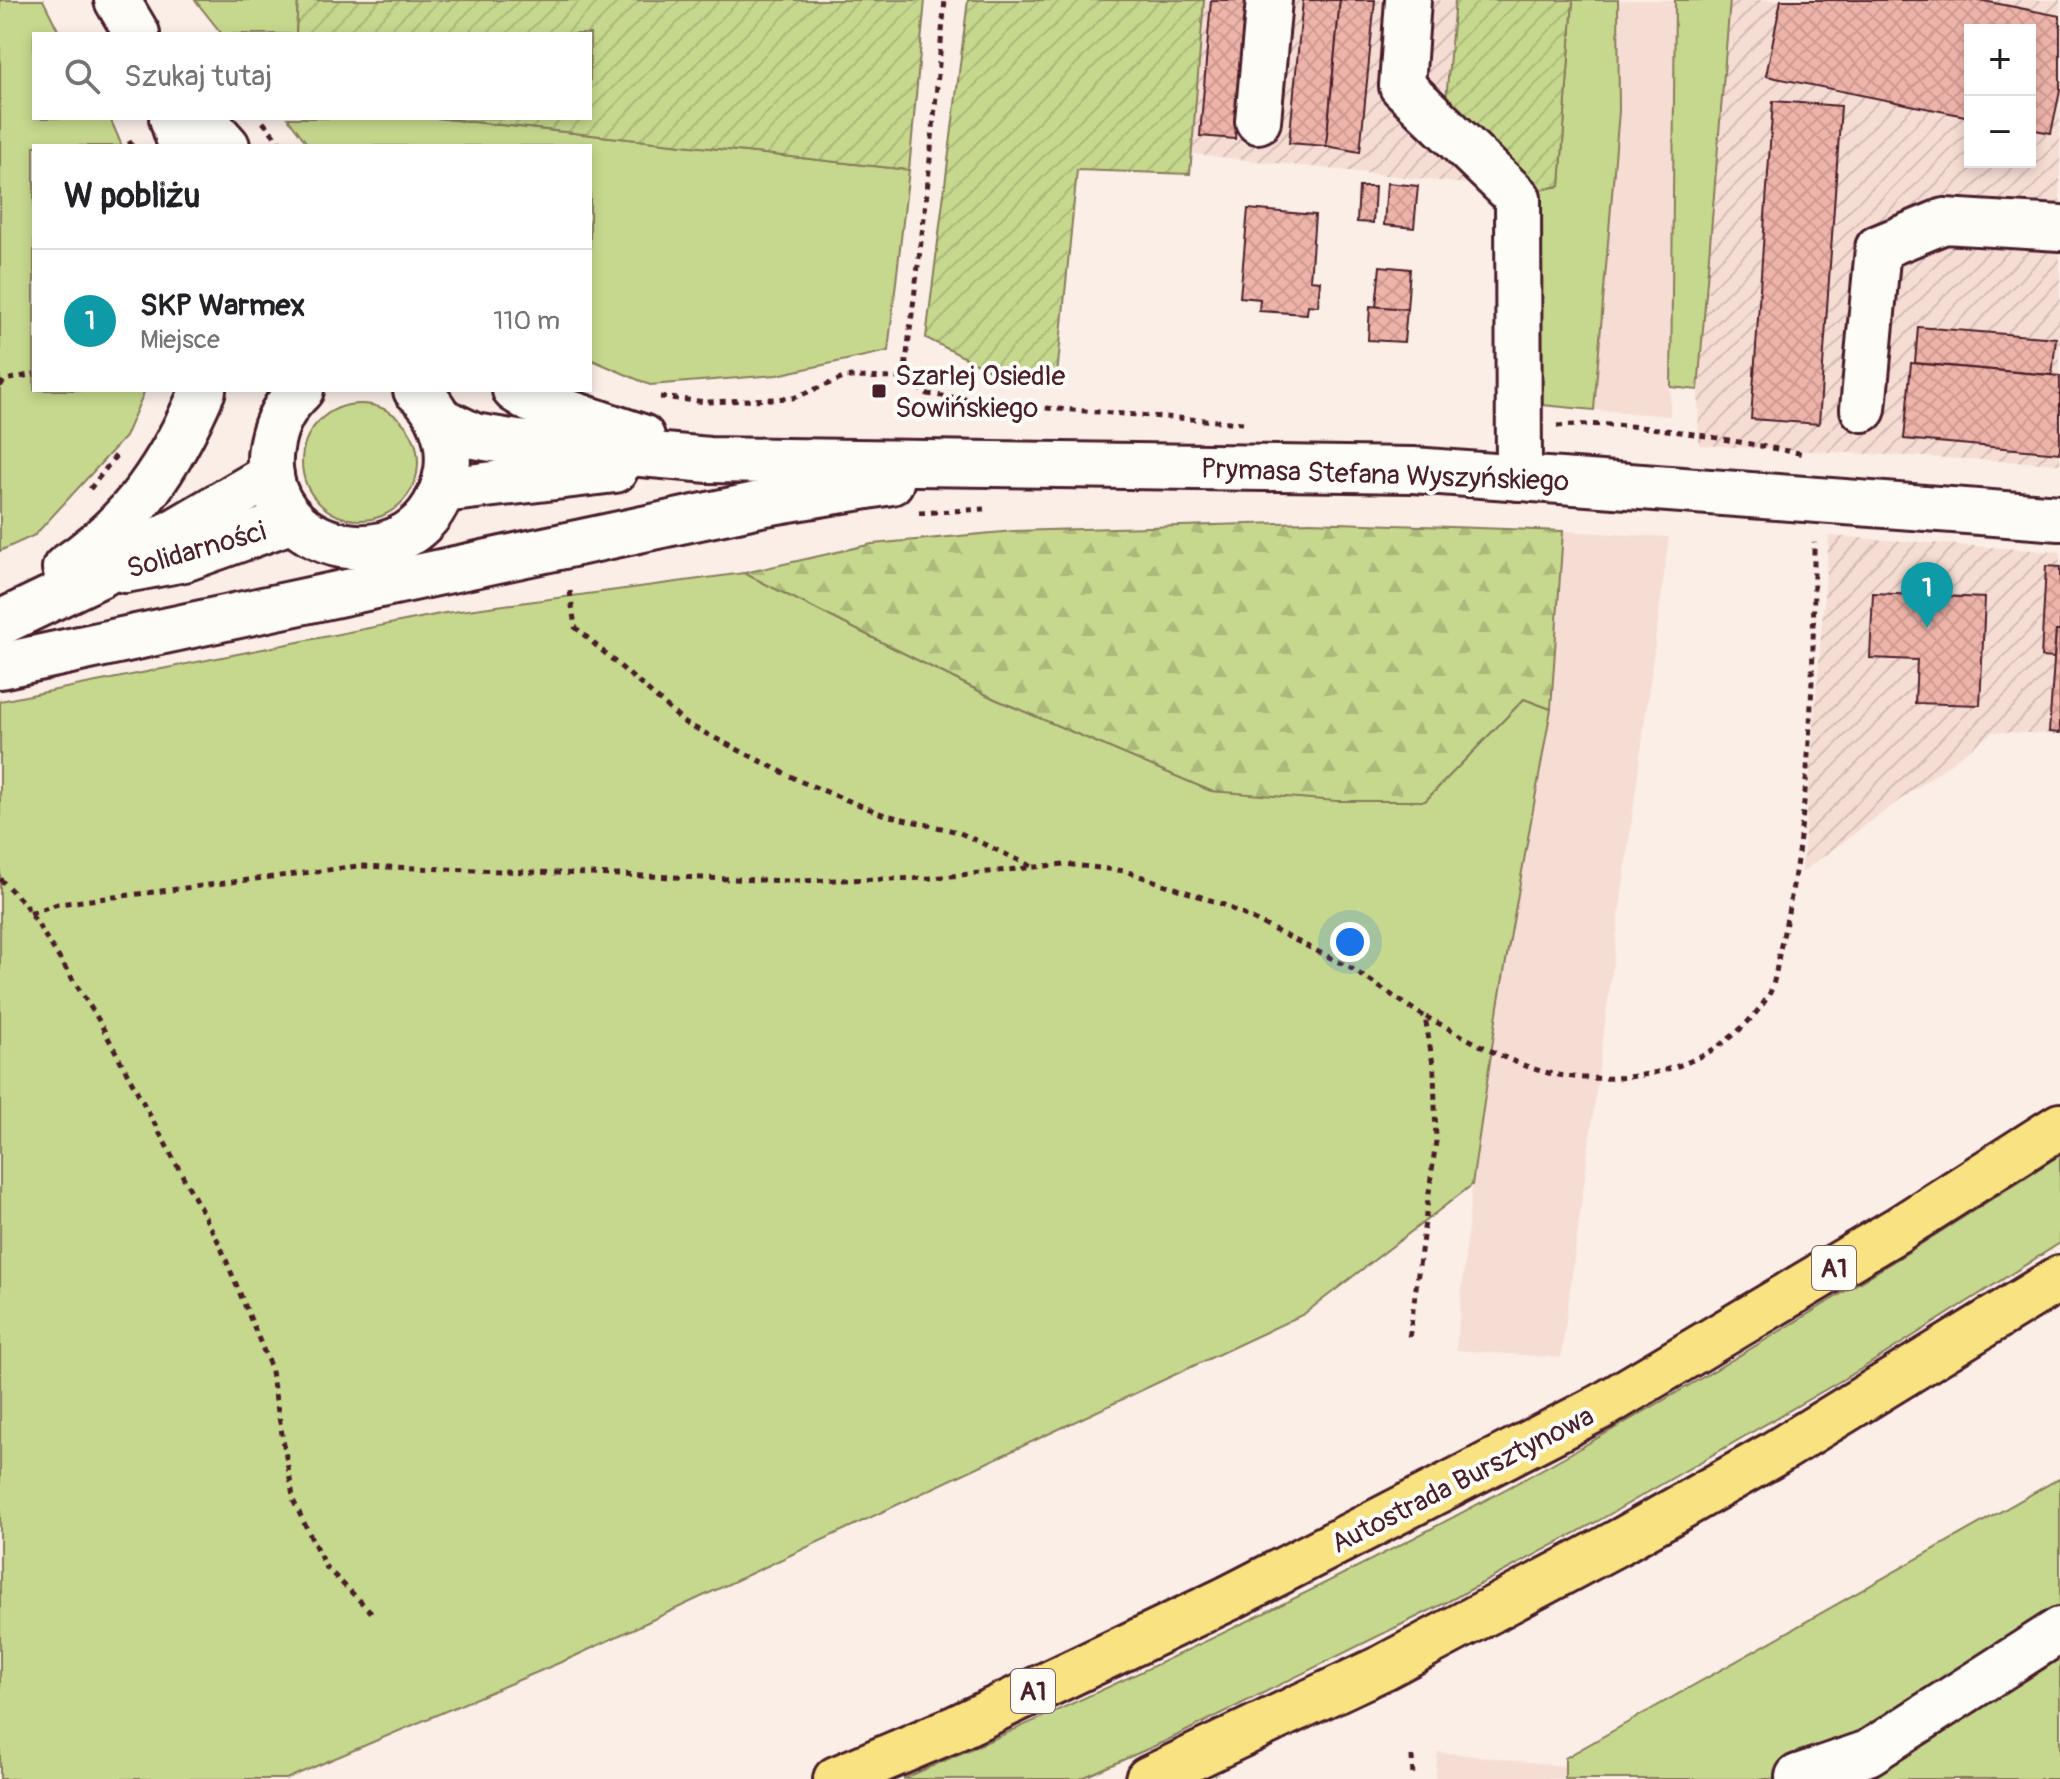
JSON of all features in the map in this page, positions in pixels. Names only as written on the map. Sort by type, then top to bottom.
[{"type":"highway","name":"Autostrada Bursztynowa","points":[[836,1779],[954,1729],[1229,1598],[1604,1405],[1897,1230],[2060,1126]]},
{"type":"highway","points":[[1148,1779],[1384,1667],[1621,1541],[1785,1447],[2060,1278]]},
{"type":"street","points":[[117,0],[136,32]]},
{"type":"street","points":[[1258,121],[1269,0]]},
{"type":"street","points":[[1408,0],[1402,86],[1518,198],[1518,460]]},
{"type":"street","points":[[175,120],[181,144]]},
{"type":"street","points":[[176,120],[190,144]]},
{"type":"street","points":[[188,120],[204,144]]},
{"type":"street","points":[[204,120],[225,144]]},
{"type":"street","points":[[1863,409],[1878,248],[1944,221],[2060,228]]},
{"type":"street","points":[[0,611],[83,556],[133,512],[183,437],[202,392]]},
{"type":"street","points":[[298,392],[276,422],[269,459],[275,492],[293,520],[317,538],[346,548],[376,547],[405,536],[428,517],[443,490],[449,455],[428,405]]},
{"type":"street","points":[[518,392],[531,400],[709,460]]},
{"type":"street","name":"Prymasa Stefana Wyszyńskiego","points":[[428,405],[474,436],[517,443],[709,460],[1413,470],[1518,460],[2060,518]]},
{"type":"street","name":"Prymasa Stefana Wyszyńskiego","points":[[443,490],[709,460]]},
{"type":"street","points":[[0,666],[765,503],[993,464]]},
{"type":"street","name":"Solidarności","points":[[0,623],[100,575],[271,475]]},
{"type":"street","name":"Solidarności","points":[[100,575],[184,559],[293,520]]},
{"type":"street","points":[[1798,1777],[1868,1753],[2060,1630]]},
{"type":"path","points":[[904,378],[924,217],[945,0]]},
{"type":"path","points":[[262,120],[281,144]]},
{"type":"path","points":[[0,386],[5,380],[32,374]]},
{"type":"path","points":[[648,396],[707,402],[793,398],[846,377],[904,378],[927,394],[1156,418],[1247,423]]},
{"type":"path","points":[[1518,460],[1532,428],[1594,423],[1670,431],[1810,455]]},
{"type":"path","points":[[912,514],[941,509],[989,509]]},
{"type":"path","points":[[30,913],[58,904],[359,866],[790,881],[932,878],[1064,864],[1125,871],[1222,904],[1349,967],[1425,1017],[1532,1067],[1562,1076],[1603,1078],[1656,1075],[1729,1041],[1769,995],[1794,892],[1814,621],[1814,526]]},
{"type":"path","points":[[559,589],[570,591],[585,587]]},
{"type":"path","points":[[570,591],[575,627],[685,723],[802,782],[882,814],[958,832],[1032,866]]},
{"type":"path","points":[[0,879],[30,913],[98,1019],[219,1243],[270,1366],[294,1502],[325,1566],[372,1613]]},
{"type":"path","points":[[1409,1339],[1436,1141],[1434,1070],[1425,1017]]},
{"type":"path","points":[[1412,1756],[1413,1779]]},
{"type":"shaded area","points":[[1204,0],[1455,0],[1445,111],[1532,191],[1192,154]]},
{"type":"shaded area","points":[[1618,0],[1675,0],[1670,416],[1594,410],[1619,111]]},
{"type":"shaded area","points":[[1730,0],[2060,0],[2060,464],[1699,445],[1698,390]]},
{"type":"shaded area","points":[[1563,531],[1669,537],[1561,1358],[1456,1350],[1472,1185],[1498,1006],[1551,709]]},
{"type":"shaded area","points":[[1829,536],[2060,552],[2060,734],[1993,732],[1802,872]]},
{"type":"shaded area","points":[[1438,1752],[1565,1766],[1565,1779],[1435,1779]]},
{"type":"green space","points":[[0,0],[43,0],[59,32],[32,32],[32,120],[111,120],[121,144],[32,144],[32,392],[144,392],[125,437],[35,535],[0,551]]},
{"type":"green space","points":[[195,0],[298,0],[296,32],[220,32]]},
{"type":"green space","points":[[298,0],[925,0],[909,170],[455,120],[592,120],[592,32],[296,32]]},
{"type":"green space","points":[[968,0],[1204,0],[1190,174],[1077,170],[1057,376],[1001,376],[926,338]]},
{"type":"green space","points":[[1455,0],[1573,0],[1560,186],[1532,191],[1445,111]]},
{"type":"green space","points":[[1573,0],[1618,0],[1619,111],[1594,410],[1532,404],[1532,191],[1560,186]]},
{"type":"green space","points":[[1675,0],[1730,0],[1698,390],[1671,387]]},
{"type":"green space","points":[[290,120],[455,120],[909,170],[888,351],[777,375],[650,385],[592,360],[592,144],[308,144]]},
{"type":"green space","points":[[360,404],[382,409],[401,421],[413,440],[418,462],[413,484],[401,503],[382,515],[360,520],[338,515],[319,503],[307,484],[302,462],[307,440],[319,421],[338,409]]},
{"type":"green space","points":[[1310,522],[1563,531],[1551,709],[1524,699],[1425,801],[1336,801],[1211,791],[995,699],[744,573],[872,544],[1014,531]]},
{"type":"green space","points":[[744,573],[995,699],[1211,791],[1425,801],[1524,699],[1551,709],[1498,1006],[1472,1185],[1304,1314],[573,1657],[286,1779],[0,1779],[0,701],[445,613]]},
{"type":"green space","points":[[2060,1155],[2060,1243],[1861,1369],[1598,1521],[1449,1601],[1168,1740],[1080,1779],[903,1779],[1246,1622],[1498,1493],[1763,1342]]},
{"type":"green space","points":[[2060,1478],[2060,1779],[1565,1779],[1565,1758]]},
{"type":"building","points":[[1211,0],[1247,0],[1235,139],[1200,136]]},
{"type":"building","points":[[1303,0],[1340,0],[1326,146],[1289,143]]},
{"type":"building","points":[[1340,0],[1375,0],[1360,152],[1326,146]]},
{"type":"building","points":[[1781,0],[1979,0],[2060,16],[2060,91],[2051,133],[2036,130],[2036,24],[1964,24],[1964,116],[1766,76]]},
{"type":"building","points":[[1773,101],[1841,106],[1819,424],[1751,419]]},
{"type":"building","points":[[1387,183],[1418,186],[1414,228],[1384,225]]},
{"type":"building","points":[[1359,187],[1375,187],[1373,223],[1357,222]]},
{"type":"building","points":[[1248,209],[1315,215],[1310,280],[1320,281],[1318,306],[1308,305],[1307,314],[1259,311],[1260,299],[1240,297]]},
{"type":"building","points":[[1380,266],[1410,269],[1407,309],[1376,307]]},
{"type":"building","points":[[1370,306],[1407,309],[1404,342],[1368,340]]},
{"type":"building","points":[[1918,327],[2056,338],[2052,375],[1915,363]]},
{"type":"building","points":[[1911,363],[2060,376],[2060,453],[1904,439]]},
{"type":"building","points":[[2046,566],[2060,567],[2060,631],[2056,631],[2054,658],[2041,657]]},
{"type":"building","points":[[1873,593],[1985,598],[1980,705],[1915,703],[1917,660],[1870,658]]},
{"type":"building","points":[[2056,631],[2060,631],[2060,733],[2049,732]]},
{"type":"place","name":"Szarlej Osiedle Sowińskiego","points":[[879,391]]},
{"type":"place","name":"SKP Warmex","points":[[1927,628]]}]
